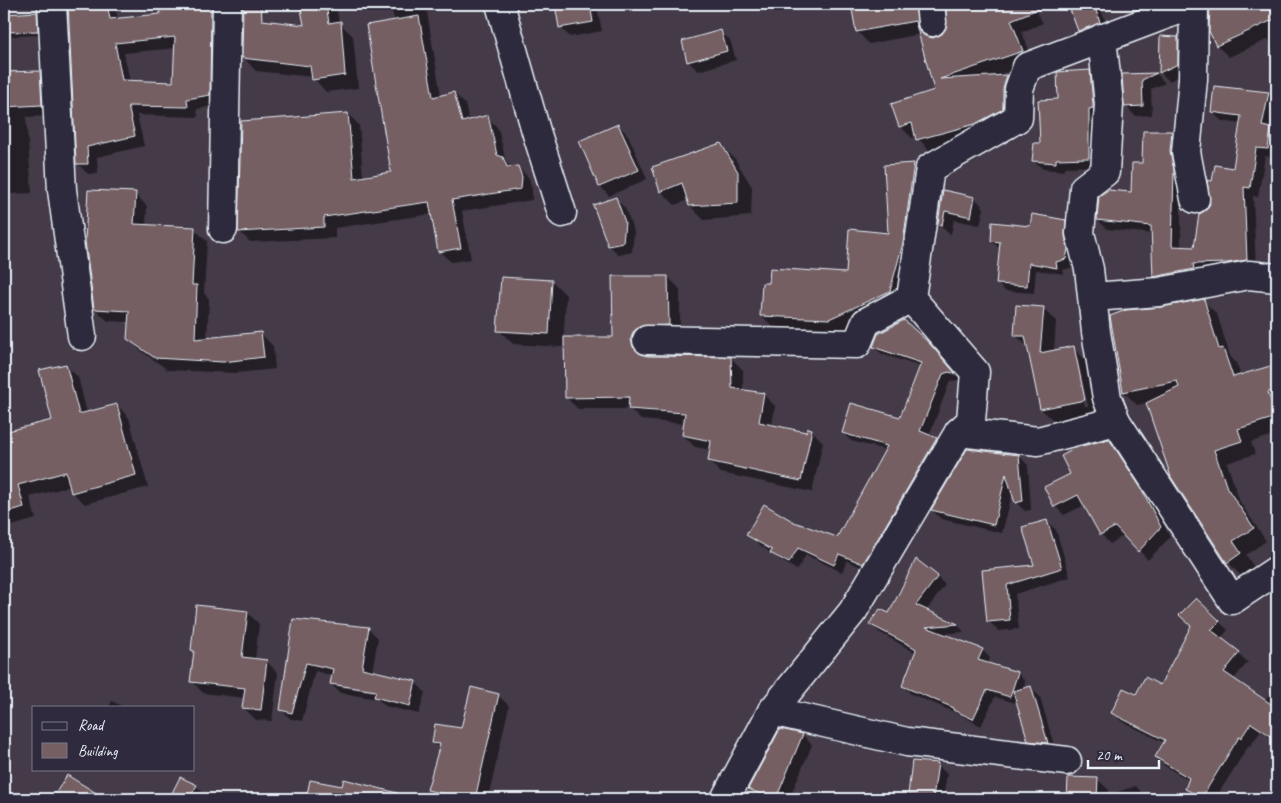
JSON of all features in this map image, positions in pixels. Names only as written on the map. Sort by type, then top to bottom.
[{"type":"street","points":[[52,4],[62,190],[82,336]]},
{"type":"street","points":[[223,229],[227,4]]},
{"type":"street","points":[[500,4],[536,131],[562,212]]},
{"type":"street","points":[[725,799],[772,711],[854,611],[959,432],[971,421],[975,372],[912,298],[930,168],[1018,118],[1019,89],[1027,67],[1194,4],[1193,79],[1186,152],[1195,199]]},
{"type":"street","points":[[1102,38],[1109,104],[1105,172],[1084,188],[1080,233],[1089,268],[1096,332],[1107,398],[1116,421],[1232,600],[1277,570]]},
{"type":"street","points":[[1093,297],[1159,292],[1249,275],[1277,278]]},
{"type":"street","points":[[647,340],[857,344],[866,322],[912,298]]},
{"type":"street","points":[[959,432],[1038,441],[1116,421]]},
{"type":"street","points":[[772,711],[907,742],[1066,761]]},
{"type":"building","points":[[68,4],[107,4],[110,19],[160,14],[159,4],[211,4],[210,95],[187,99],[188,107],[128,106],[135,136],[87,147],[88,164],[76,164]],"holes":[[[175,37],[173,82],[122,80],[115,43]]]},
{"type":"building","points":[[243,4],[261,4],[262,20],[304,25],[300,4],[326,4],[329,23],[341,21],[345,75],[312,80],[310,66],[242,58]]},
{"type":"building","points":[[555,4],[590,4],[593,22],[559,28]]},
{"type":"building","points":[[851,4],[915,4],[919,31],[925,36],[933,38],[942,34],[946,28],[946,4],[1048,5],[1011,20],[1023,51],[940,79],[1007,75],[1003,88],[1003,109],[975,124],[916,140],[912,123],[899,127],[891,104],[934,90],[915,21],[856,32]]},
{"type":"building","points":[[1068,4],[1094,4],[1100,23],[1078,31]]},
{"type":"building","points":[[1269,4],[1275,19],[1216,46],[1209,31],[1210,5]]},
{"type":"building","points":[[37,12],[38,31],[7,32],[6,14]]},
{"type":"building","points":[[419,16],[433,97],[454,92],[462,122],[488,115],[497,155],[503,157],[507,167],[518,166],[522,177],[521,189],[452,200],[461,248],[438,252],[429,202],[324,217],[324,227],[238,232],[241,121],[348,113],[354,178],[391,172],[366,25]]},
{"type":"building","points":[[721,30],[727,51],[687,62],[682,41]]},
{"type":"building","points":[[1160,36],[1178,37],[1178,64],[1159,73]]},
{"type":"building","points":[[1090,70],[1093,108],[1089,109],[1089,158],[1056,159],[1056,163],[1032,161],[1034,143],[1040,143],[1038,100],[1058,99],[1057,72]]},
{"type":"building","points":[[40,71],[42,105],[4,107],[4,72]]},
{"type":"building","points":[[1157,73],[1142,80],[1143,106],[1124,107],[1122,74]]},
{"type":"building","points":[[1214,86],[1269,92],[1262,126],[1271,128],[1268,149],[1256,148],[1250,188],[1244,187],[1247,260],[1227,263],[1193,264],[1194,269],[1153,277],[1151,226],[1097,220],[1099,196],[1108,190],[1131,192],[1132,163],[1142,163],[1143,131],[1172,131],[1170,151],[1174,170],[1172,246],[1194,247],[1199,214],[1206,210],[1210,204],[1207,180],[1212,181],[1215,165],[1233,168],[1241,116],[1211,112]]},
{"type":"building","points":[[618,124],[639,170],[599,187],[579,141]]},
{"type":"building","points":[[721,143],[738,172],[738,203],[689,206],[682,183],[660,192],[652,167]]},
{"type":"building","points":[[914,163],[903,243],[890,291],[829,319],[760,316],[762,283],[769,283],[770,268],[846,273],[849,229],[888,233],[884,165]]},
{"type":"building","points":[[88,190],[136,192],[134,224],[195,227],[192,285],[197,285],[195,339],[261,332],[264,357],[223,362],[155,358],[127,339],[129,311],[94,309],[85,241]]},
{"type":"building","points":[[943,190],[975,197],[971,217],[945,211],[942,225],[938,224]]},
{"type":"building","points":[[616,197],[625,222],[623,243],[608,246],[593,205]]},
{"type":"building","points":[[1032,214],[1066,220],[1065,236],[1068,249],[1066,259],[1056,262],[1057,268],[1029,263],[1027,286],[996,284],[1000,242],[991,241],[992,222],[1030,226]]},
{"type":"building","points":[[612,276],[668,276],[669,325],[639,327],[633,332],[631,339],[633,347],[639,353],[647,356],[731,357],[732,388],[764,393],[759,422],[806,432],[808,428],[812,429],[801,481],[708,461],[711,441],[682,435],[685,413],[628,409],[629,397],[565,398],[564,337],[613,337]]},
{"type":"building","points":[[501,277],[552,280],[549,334],[497,331]]},
{"type":"building","points":[[1204,299],[1219,349],[1223,348],[1233,377],[1277,364],[1277,391],[1268,392],[1276,417],[1238,429],[1242,441],[1214,450],[1227,488],[1254,528],[1233,541],[1241,553],[1227,563],[1171,477],[1146,403],[1179,387],[1177,381],[1123,392],[1110,316],[1126,310],[1162,307]]},
{"type":"building","points":[[1016,305],[1044,307],[1040,353],[1074,346],[1085,400],[1040,409],[1025,336],[1014,336]]},
{"type":"building","points":[[904,320],[929,343],[956,374],[949,372],[943,374],[920,431],[937,438],[863,564],[839,554],[834,565],[798,548],[789,563],[770,553],[772,550],[746,535],[764,504],[794,522],[837,537],[887,446],[842,433],[851,403],[900,417],[921,363],[873,347],[878,334]]},
{"type":"building","points":[[66,364],[79,414],[117,404],[136,475],[71,493],[66,472],[18,485],[24,507],[4,513],[4,432],[52,420],[39,370]]},
{"type":"building","points":[[1109,439],[1141,488],[1161,527],[1138,552],[1115,527],[1100,535],[1078,495],[1054,507],[1044,487],[1070,474],[1061,456],[1078,447]]},
{"type":"building","points":[[967,449],[1019,455],[1023,501],[1015,503],[1006,474],[994,525],[931,510]]},
{"type":"building","points":[[1047,520],[1062,568],[1007,585],[1010,620],[987,622],[982,570],[1034,565],[1022,527]]},
{"type":"building","points":[[916,559],[938,576],[916,605],[958,624],[926,627],[983,649],[978,660],[1018,672],[1010,697],[987,690],[973,719],[953,710],[954,708],[902,686],[916,650],[915,648],[869,624],[880,609],[889,613]]},
{"type":"building","points":[[1196,598],[1220,621],[1211,630],[1240,652],[1224,672],[1277,708],[1277,740],[1251,723],[1241,738],[1239,737],[1202,797],[1185,789],[1189,778],[1155,757],[1165,740],[1111,713],[1123,688],[1136,694],[1145,677],[1160,685],[1191,626],[1179,615]]},
{"type":"building","points":[[196,605],[248,611],[242,657],[267,660],[261,710],[242,708],[245,688],[190,682],[194,651],[191,650]]},
{"type":"building","points":[[293,619],[369,627],[362,668],[416,681],[410,706],[374,697],[376,691],[330,684],[333,669],[306,663],[292,713],[280,710]]},
{"type":"building","points":[[1031,686],[1048,743],[1028,741],[1013,691]]},
{"type":"building","points":[[471,687],[499,694],[475,799],[452,799],[453,796],[427,790],[440,744],[432,743],[435,724],[461,728]]},
{"type":"building","points":[[780,729],[803,734],[776,799],[773,799],[748,789]]},
{"type":"building","points":[[912,761],[938,763],[933,798],[908,795]]},
{"type":"building","points":[[67,775],[106,799],[52,799]]},
{"type":"building","points":[[180,777],[197,785],[189,799],[169,799]]},
{"type":"building","points":[[1068,777],[1098,778],[1097,799],[1067,799]]},
{"type":"building","points":[[344,779],[397,793],[397,799],[306,799],[310,780],[342,786]]}]
